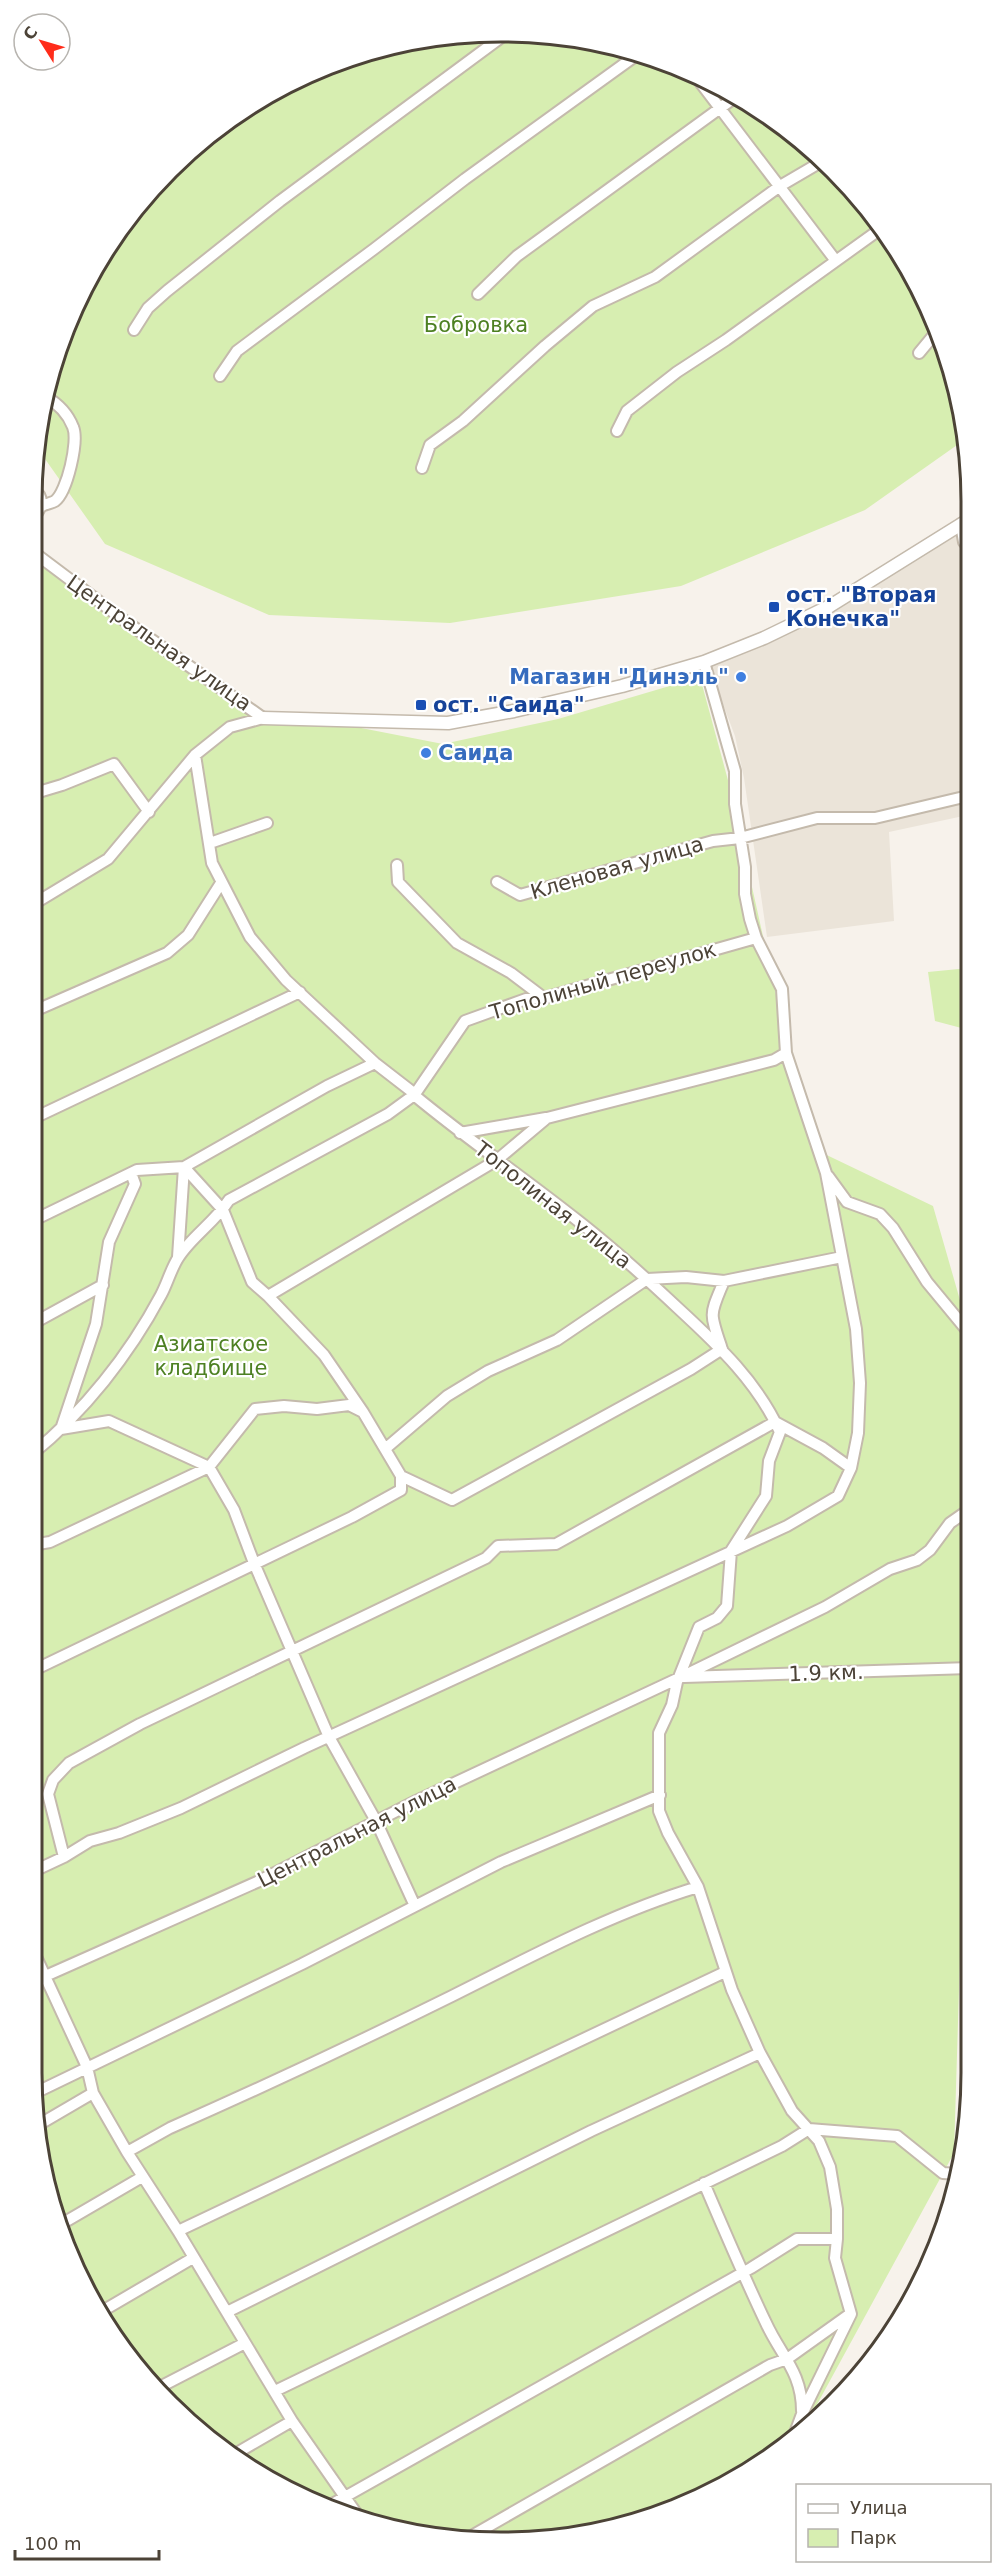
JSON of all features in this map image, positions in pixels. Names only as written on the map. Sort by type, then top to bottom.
[{"type":"street","points":[[134,330],[148,308],[176,284],[280,201],[495,42]]},
{"type":"street","points":[[220,376],[237,351],[465,178],[629,60]]},
{"type":"street","points":[[705,89],[836,261]]},
{"type":"street","points":[[478,294],[517,256],[728,102]]},
{"type":"street","points":[[422,468],[430,445],[463,421],[545,346],[593,306],[654,277],[780,186],[814,166]]},
{"type":"street","points":[[618,431],[627,411],[677,372],[726,340],[874,233]]},
{"type":"street","points":[[919,353],[931,339]]},
{"type":"street","points":[[42,506],[55,501],[61,492],[77,441],[73,426],[54,401]]},
{"type":"street","name":"Центральная улица","points":[[42,559],[125,621],[263,718],[448,723],[570,699],[704,662],[764,638],[830,606],[961,524]]},
{"type":"street","points":[[42,1867],[90,1841],[119,1833],[181,1808],[329,1737],[787,1526],[838,1497],[851,1468],[858,1433],[860,1383],[856,1329],[826,1173],[786,1053],[782,988],[756,938],[745,894],[745,867],[735,804],[735,771],[704,662]]},
{"type":"street","points":[[42,898],[108,859],[195,755],[230,727],[263,718]]},
{"type":"street","name":"Тополиная улица","points":[[195,755],[212,863],[250,937],[300,992],[375,1063],[460,1133],[577,1220],[647,1279],[722,1349],[761,1397],[775,1422]]},
{"type":"street","points":[[42,791],[114,764],[149,812]]},
{"type":"street","name":"Кленовая улица","points":[[497,882],[520,895],[713,842],[740,838],[817,818],[875,818],[961,798]]},
{"type":"street","points":[[210,843],[267,823]]},
{"type":"street","points":[[397,865],[398,882],[457,943],[511,972],[544,998]]},
{"type":"street","points":[[42,1008],[167,953],[188,935],[221,883]]},
{"type":"street","name":"Тополиный переулок","points":[[178,1257],[223,1210],[229,1200],[388,1114],[415,1095],[465,1021],[526,999],[544,998],[756,938]]},
{"type":"street","points":[[42,1114],[300,992]]},
{"type":"street","points":[[460,1133],[547,1118],[774,1060],[786,1053]]},
{"type":"street","points":[[42,1216],[137,1170],[184,1167],[327,1086],[375,1063]]},
{"type":"street","points":[[268,1296],[497,1160],[547,1118]]},
{"type":"street","points":[[42,1666],[352,1517],[401,1490],[401,1476],[363,1412],[324,1355],[252,1282],[223,1210],[184,1167]]},
{"type":"street","points":[[42,1446],[61,1430],[94,1394],[144,1324],[160,1296],[178,1257],[184,1167]]},
{"type":"street","points":[[61,1430],[96,1324],[109,1242],[135,1184],[130,1173]]},
{"type":"street","points":[[826,1173],[847,1202],[880,1214],[892,1228],[927,1282],[961,1323]]},
{"type":"street","points":[[385,1449],[447,1396],[488,1371],[557,1340],[647,1279],[686,1277],[724,1281],[842,1257]]},
{"type":"street","points":[[401,1476],[452,1500],[691,1369],[722,1349],[711,1318],[724,1281]]},
{"type":"street","points":[[42,1319],[103,1285]]},
{"type":"street","points":[[42,1542],[50,1542],[209,1467],[255,1409],[284,1406],[316,1409],[349,1405],[363,1412]]},
{"type":"street","points":[[61,1430],[109,1421],[209,1467],[234,1510],[254,1563],[329,1737],[376,1821],[415,1906]]},
{"type":"street","points":[[775,1422],[815,1443],[851,1468]]},
{"type":"street","points":[[775,1422],[780,1432],[769,1461],[766,1496],[731,1551],[727,1606],[717,1618],[699,1627],[659,1733],[659,1811],[668,1833],[698,1887],[725,1972],[760,2053],[792,2111],[819,2141],[830,2167],[837,2209],[835,2258],[851,2314],[799,2422]]},
{"type":"street","points":[[64,1857],[48,1794],[53,1780],[69,1763],[137,1726],[486,1558],[498,1546],[556,1544],[775,1422]]},
{"type":"street","name":"Центральная улица","points":[[44,1976],[257,1882],[376,1821],[825,1607],[890,1569],[917,1560],[930,1550],[950,1523],[961,1515]]},
{"type":"street","name":"1.9 км.","points":[[681,1677],[961,1668]]},
{"type":"street","points":[[43,2090],[302,1964],[501,1862],[660,1795]]},
{"type":"street","points":[[127,2152],[170,2128],[449,1998],[526,1959],[650,1902],[698,1887]]},
{"type":"street","points":[[42,1971],[87,2067],[93,2092],[127,2152],[178,2231],[292,2421],[352,2507]]},
{"type":"street","points":[[178,2231],[725,1972]]},
{"type":"street","points":[[227,2312],[591,2131],[760,2053]]},
{"type":"street","points":[[45,2121],[93,2092]]},
{"type":"street","points":[[274,2391],[782,2146],[809,2129],[897,2136],[943,2173],[949,2173]]},
{"type":"street","points":[[66,2221],[142,2177]]},
{"type":"street","points":[[704,2183],[774,2340],[787,2359],[802,2390],[802,2414]]},
{"type":"street","points":[[337,2501],[797,2239],[837,2239]]},
{"type":"street","points":[[107,2308],[193,2258]]},
{"type":"street","points":[[480,2531],[770,2365],[787,2359],[851,2314]]},
{"type":"street","points":[[165,2384],[245,2343]]},
{"type":"street","points":[[240,2451],[292,2421]]},
{"type":"shaded area","points":[[961,528],[961,817],[889,832],[894,921],[767,937],[744,778],[735,736],[708,665],[850,595]]},
{"type":"green space","name":"Бобровка","points":[[471,43],[532,43],[591,51],[620,58],[649,66],[705,89],[757,119],[781,137],[804,156],[847,199],[884,246],[914,298],[937,354],[957,442],[957,445],[865,510],[681,586],[450,623],[269,615],[105,544],[44,458],[51,412],[66,354],[89,298],[119,246],[156,199],[177,177],[199,156],[246,119],[298,89],[354,66],[442,46]]},
{"type":"green space","name":"Азиатское кладбище","points":[[42,560],[263,718],[351,726],[443,744],[558,719],[700,677],[729,784],[810,1147],[933,1206],[961,1304],[961,1924],[953,2154],[816,2407],[804,2418],[757,2455],[705,2485],[649,2508],[561,2528],[502,2532],[442,2528],[354,2508],[298,2485],[246,2455],[199,2418],[177,2397],[156,2375],[119,2328],[89,2276],[66,2220],[51,2162],[43,2103],[42,2072]]},
{"type":"green space","points":[[961,969],[961,1028],[935,1021],[928,972]]},
{"type":"place","name":"ост. \"Вторая Конечка\"","points":[[774,607]]},
{"type":"place","name":"Магазин \"Динэль\"","points":[[741,677]]},
{"type":"place","name":"ост. \"Саида\"","points":[[421,705]]},
{"type":"place","name":"Саида","points":[[426,753]]}]
